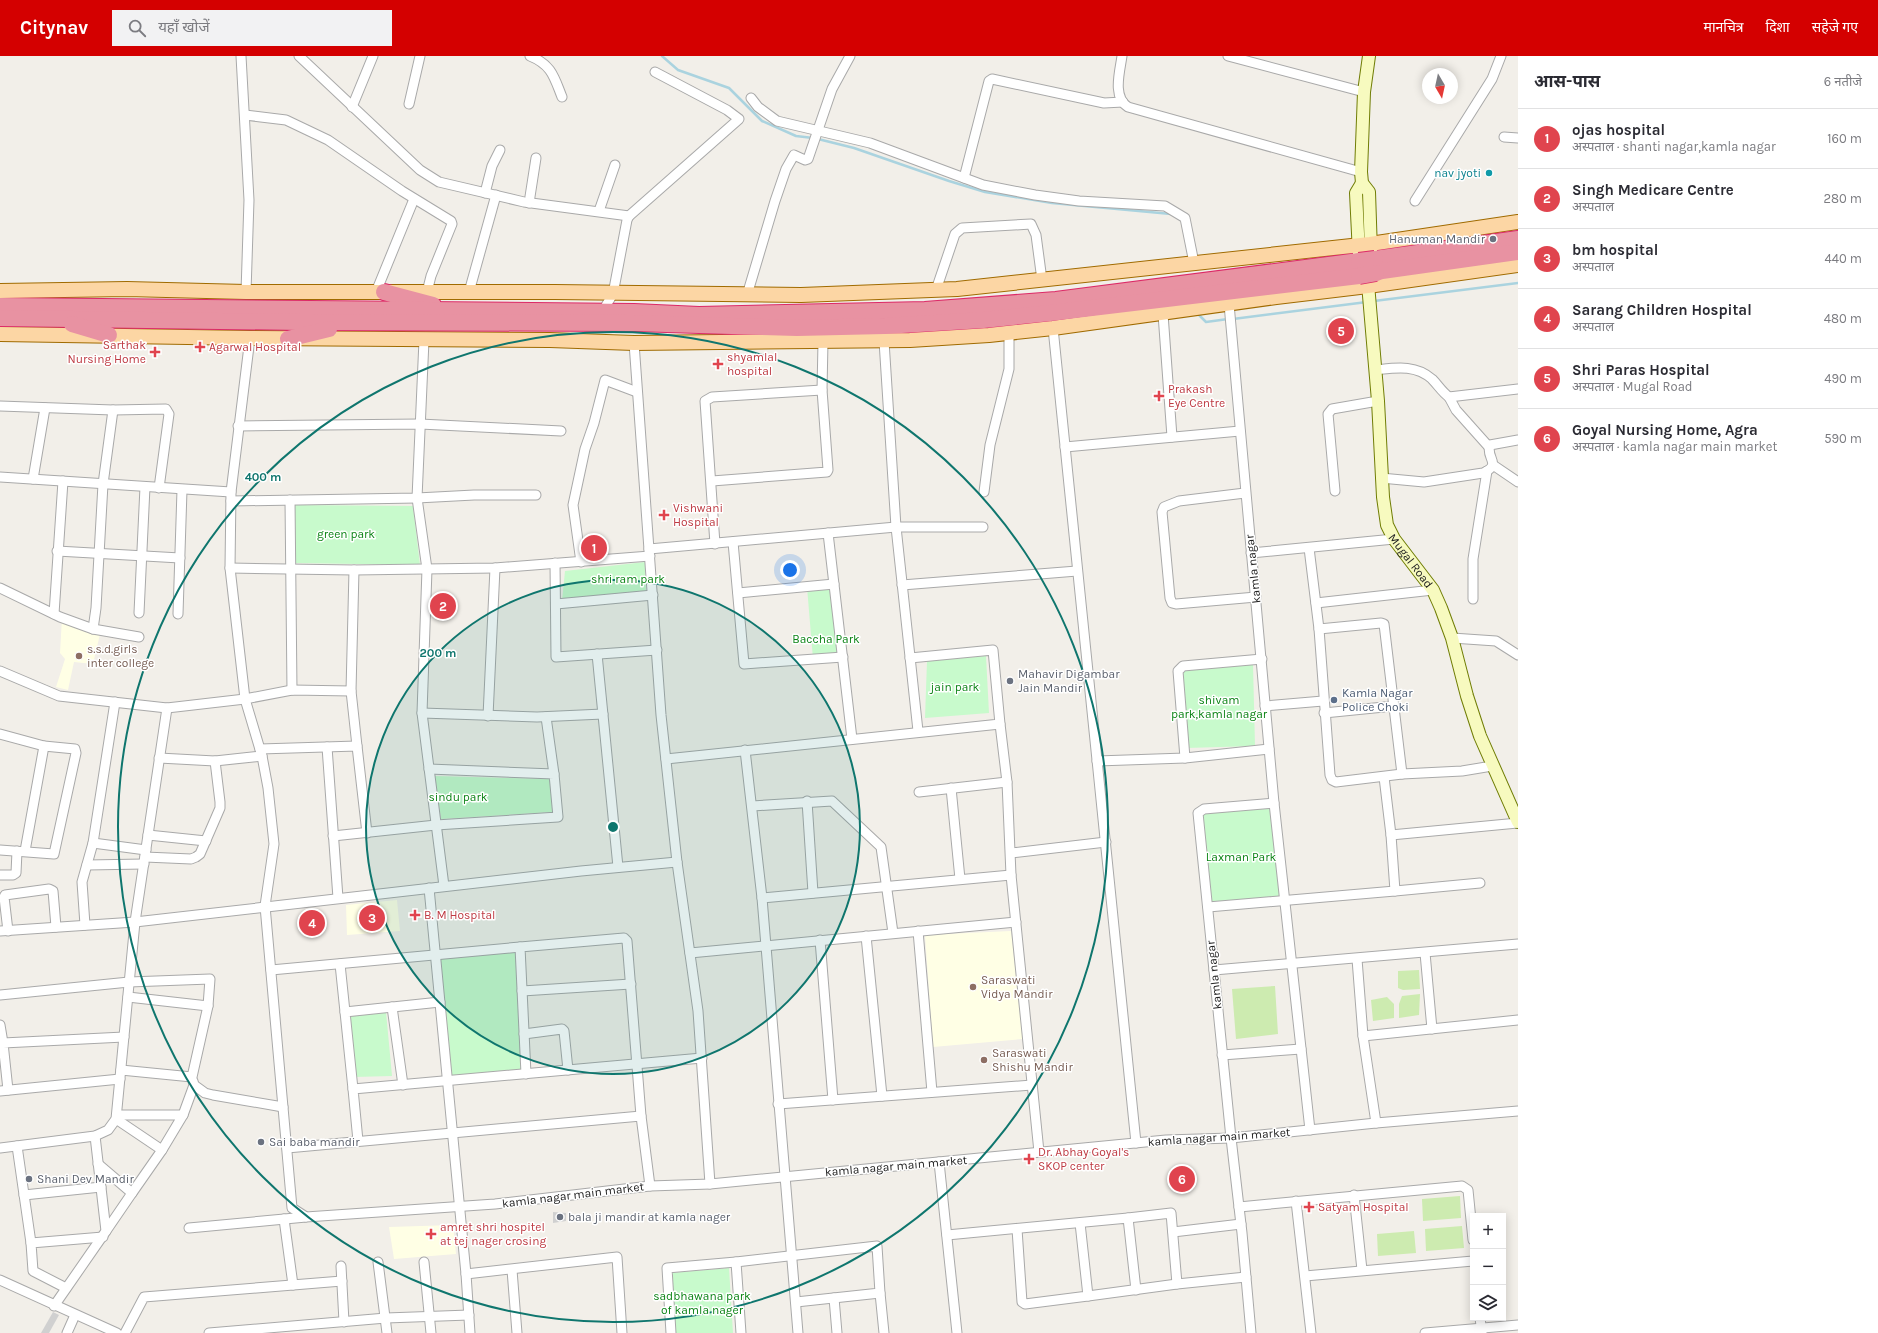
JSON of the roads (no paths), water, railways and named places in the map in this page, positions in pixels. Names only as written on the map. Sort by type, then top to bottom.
[{"type":"highway","points":[[0,306],[602,312],[707,315],[924,310],[1056,300],[1438,251],[1518,239]]},
{"type":"highway","points":[[0,318],[634,323],[797,328],[884,333],[1359,276],[1382,271],[1518,252]]},
{"type":"highway","points":[[380,292],[457,311]]},
{"type":"highway","points":[[53,319],[109,335]]},
{"type":"highway","points":[[288,339],[314,332],[368,322]]},
{"type":"main road","points":[[0,291],[127,289],[246,292],[469,292],[801,295],[936,290],[1364,245],[1518,222]]},
{"type":"main road","points":[[0,334],[288,339],[550,340],[634,343],[823,342],[884,333],[1009,332],[1163,314],[1230,314],[1369,293],[1518,265]]},
{"type":"street","points":[[241,56],[249,200],[246,292]]},
{"type":"street","points":[[298,56],[426,175],[439,182],[529,202],[629,216]]},
{"type":"street","points":[[352,107],[373,56]]},
{"type":"street","points":[[409,104],[420,56]]},
{"type":"street","points":[[530,56],[540,60],[549,68],[562,97]]},
{"type":"street","points":[[747,295],[774,201],[786,169],[794,155],[807,160],[832,89],[850,56]]},
{"type":"street","points":[[1122,56],[1118,86],[1123,102]]},
{"type":"street","points":[[1228,56],[1364,92]]},
{"type":"street","name":"Mugal Road","points":[[1369,56],[1364,92],[1362,178],[1356,193],[1364,245],[1362,279],[1369,293],[1378,401],[1384,511],[1394,539],[1433,590],[1452,638],[1467,696],[1492,766],[1518,823]]},
{"type":"street","points":[[1415,201],[1492,79],[1501,56]]},
{"type":"street","points":[[602,312],[614,294],[627,220],[629,216],[738,118],[727,110],[655,72]]},
{"type":"street","points":[[964,178],[987,88],[992,79],[1104,103],[1123,102],[1136,110],[1362,178]]},
{"type":"street","points":[[750,98],[758,107],[777,121],[815,138],[870,143],[983,185],[1035,195],[1079,201],[1165,206],[1185,218],[1194,263]]},
{"type":"street","points":[[244,115],[286,120],[328,140],[414,199],[452,222],[431,276],[427,292]]},
{"type":"street","points":[[1504,137],[1518,138]]},
{"type":"street","points":[[485,193],[492,166],[500,150]]},
{"type":"street","points":[[529,202],[536,158]]},
{"type":"street","points":[[600,211],[615,165]]},
{"type":"street","points":[[469,292],[496,195]]},
{"type":"street","points":[[380,292],[414,199]]},
{"type":"street","points":[[936,290],[955,234],[962,228],[1031,224],[1036,235],[1042,280]]},
{"type":"street","points":[[1163,314],[1172,437]]},
{"type":"street","name":"kamla nagar","points":[[1230,314],[1274,803],[1310,1130]]},
{"type":"street","points":[[1053,328],[1136,1143]]},
{"type":"street","points":[[984,492],[990,445],[1009,369],[1009,332]]},
{"type":"street","points":[[884,333],[896,527],[918,731]]},
{"type":"street","points":[[250,338],[238,426],[231,497],[230,568],[245,699],[261,752],[268,788],[274,844],[266,906],[292,1208],[306,1217]]},
{"type":"street","points":[[424,340],[417,498],[427,569],[422,713],[444,886]]},
{"type":"street","points":[[712,481],[827,472],[822,390],[823,342]]},
{"type":"street","points":[[634,343],[666,759],[677,862],[698,1011],[710,1184]]},
{"type":"street","points":[[1375,370],[1402,367],[1415,369],[1433,380],[1449,397],[1454,407],[1489,447],[1490,468],[1473,559],[1473,599]]},
{"type":"street","points":[[581,562],[573,510],[585,449],[595,419],[605,380],[637,392]]},
{"type":"street","points":[[1449,397],[1518,389]]},
{"type":"street","points":[[715,544],[712,481],[705,401],[708,399],[822,390]]},
{"type":"street","points":[[1335,491],[1328,414],[1332,409],[1378,401]]},
{"type":"street","points":[[0,406],[113,410],[166,410],[169,412],[159,488]]},
{"type":"street","points":[[33,479],[45,408]]},
{"type":"street","points":[[93,629],[96,608],[103,484],[113,410]]},
{"type":"street","points":[[238,426],[420,424],[561,431]]},
{"type":"street","points":[[1065,447],[1240,431]]},
{"type":"street","points":[[1489,447],[1493,444],[1518,440]]},
{"type":"street","points":[[1381,478],[1424,482],[1476,475],[1490,468]]},
{"type":"street","points":[[1490,468],[1518,482]]},
{"type":"street","points":[[0,477],[159,488],[231,497],[290,500],[417,498],[474,495],[536,495]]},
{"type":"street","points":[[54,614],[57,551],[63,481]]},
{"type":"street","points":[[139,613],[145,487]]},
{"type":"street","points":[[178,614],[182,490]]},
{"type":"street","points":[[1245,492],[1179,501],[1164,507],[1162,512],[1170,598],[1172,603],[1176,604],[1256,597]]},
{"type":"street","points":[[290,500],[292,690]]},
{"type":"street","points":[[230,568],[354,570],[495,568],[581,562],[776,537],[896,527],[983,527]]},
{"type":"street","points":[[828,533],[852,738]]},
{"type":"street","points":[[1251,554],[1394,539]]},
{"type":"street","points":[[733,542],[744,664],[843,657]]},
{"type":"street","points":[[1309,548],[1319,629],[1324,713],[1330,775],[1332,780],[1336,782],[1402,774],[1462,771],[1492,766]]},
{"type":"street","points":[[57,551],[180,558]]},
{"type":"street","points":[[555,563],[556,657],[657,650]]},
{"type":"street","points":[[488,716],[495,568]]},
{"type":"street","points":[[354,570],[351,691],[367,832]]},
{"type":"street","points":[[902,585],[1077,571]]},
{"type":"street","points":[[738,593],[834,584]]},
{"type":"street","points":[[0,588],[54,614],[93,629],[139,637]]},
{"type":"street","points":[[1316,603],[1433,590]]},
{"type":"street","points":[[556,604],[653,595]]},
{"type":"street","points":[[1319,629],[1384,623],[1402,774]]},
{"type":"street","points":[[1452,638],[1496,641],[1518,655]]},
{"type":"street","points":[[910,658],[993,650],[1007,782],[1011,874],[1039,1152]]},
{"type":"street","points":[[597,654],[618,867]]},
{"type":"street","points":[[1185,758],[1179,668],[1183,666],[1262,659]]},
{"type":"street","points":[[0,670],[59,696],[167,708],[245,699],[292,690],[351,691]]},
{"type":"street","points":[[1265,706],[1323,701]]},
{"type":"street","points":[[85,925],[82,882],[93,843],[115,702]]},
{"type":"street","points":[[1324,713],[1394,706]]},
{"type":"street","points":[[0,1148],[95,1136],[108,1130],[117,1117],[135,922],[167,708]]},
{"type":"street","points":[[422,713],[546,717],[603,714]]},
{"type":"street","points":[[333,836],[436,825],[556,818],[558,814],[546,717]]},
{"type":"street","points":[[666,759],[918,731],[1000,724]]},
{"type":"street","points":[[0,734],[44,746],[75,749],[76,753],[54,854],[0,850]]},
{"type":"street","points":[[0,875],[12,875],[16,873],[44,746]]},
{"type":"street","points":[[160,758],[215,761],[261,752],[357,746]]},
{"type":"street","points":[[327,747],[338,898]]},
{"type":"street","points":[[1097,761],[1185,758],[1269,749]]},
{"type":"street","points":[[745,750],[762,898],[798,1333]]},
{"type":"street","points":[[87,865],[145,857],[191,859],[200,854],[220,808],[215,761]]},
{"type":"street","points":[[429,769],[554,774]]},
{"type":"street","points":[[1384,777],[1391,835],[1395,891]]},
{"type":"street","points":[[919,792],[1007,782]]},
{"type":"street","points":[[950,788],[960,879]]},
{"type":"street","points":[[752,806],[807,801],[832,801],[848,818],[879,846],[887,886],[892,933]]},
{"type":"street","points":[[807,801],[813,893]]},
{"type":"street","name":"kamla nagar","points":[[1251,1333],[1241,1224],[1222,1055],[1199,812],[1204,809],[1274,803]]},
{"type":"street","points":[[1391,835],[1518,823]]},
{"type":"street","points":[[148,835],[206,841]]},
{"type":"street","points":[[1011,853],[1106,842]]},
{"type":"street","points":[[93,843],[145,857]]},
{"type":"street","points":[[56,927],[53,891],[49,889],[5,895],[4,931],[135,922],[444,886],[677,862]]},
{"type":"street","points":[[762,898],[1011,874]]},
{"type":"street","points":[[1208,907],[1480,882]]},
{"type":"street","points":[[429,888],[466,1274],[470,1333]]},
{"type":"street","points":[[690,953],[1016,922]]},
{"type":"street","points":[[918,931],[932,1092]]},
{"type":"street","points":[[866,936],[882,1096]]},
{"type":"street","points":[[271,970],[624,938],[627,941],[641,1116],[650,1186]]},
{"type":"street","points":[[820,940],[833,1100]]},
{"type":"street","points":[[1214,970],[1357,959],[1518,944]]},
{"type":"street","points":[[520,947],[526,1074]]},
{"type":"street","points":[[1426,953],[1432,1029]]},
{"type":"street","points":[[1357,959],[1363,1036],[1376,1123]]},
{"type":"street","points":[[340,964],[358,1142]]},
{"type":"street","points":[[0,994],[129,982],[210,979],[208,1006],[193,1081],[183,1115],[162,1150],[54,1306]]},
{"type":"street","points":[[522,991],[631,984]]},
{"type":"street","points":[[128,997],[208,1006]]},
{"type":"street","points":[[345,1012],[440,1002]]},
{"type":"street","points":[[392,1007],[403,1085]]},
{"type":"street","points":[[1363,1036],[1518,1020]]},
{"type":"street","points":[[0,1025],[3,1043],[4,1090],[120,1075],[193,1081],[205,1093],[283,1107]]},
{"type":"street","points":[[524,1034],[562,1029],[564,1031],[568,1070]]},
{"type":"street","points":[[3,1043],[124,1037]]},
{"type":"street","points":[[1222,1055],[1301,1049]]},
{"type":"street","points":[[353,1089],[702,1058]]},
{"type":"street","points":[[778,1104],[1032,1085]]},
{"type":"street","name":"kamla nagar main market","points":[[189,1228],[306,1217],[495,1204],[650,1186],[710,1184],[1166,1140],[1231,1138],[1376,1123],[1518,1111]]},
{"type":"street","points":[[117,1117],[183,1115]]},
{"type":"street","points":[[287,1148],[641,1116]]},
{"type":"street","points":[[117,1117],[162,1150]]},
{"type":"street","points":[[95,1136],[101,1187],[104,1234]]},
{"type":"street","points":[[17,1146],[31,1243],[33,1271],[66,1288]]},
{"type":"street","points":[[939,1162],[957,1333]]},
{"type":"street","points":[[98,1164],[132,1194]]},
{"type":"street","points":[[1239,1207],[1460,1186],[1466,1187],[1468,1190],[1470,1213]]},
{"type":"street","points":[[24,1195],[101,1187]]},
{"type":"street","points":[[1354,1195],[1362,1270]]},
{"type":"street","points":[[1296,1201],[1310,1333]]},
{"type":"street","points":[[947,1235],[1171,1213],[1177,1284]]},
{"type":"street","points":[[1128,1218],[1136,1290]]},
{"type":"street","points":[[284,1219],[293,1285]]},
{"type":"street","points":[[1080,1223],[1088,1296]]},
{"type":"street","points":[[1173,1232],[1241,1224]]},
{"type":"street","points":[[1017,1229],[1023,1303],[1246,1277]]},
{"type":"street","points":[[31,1243],[104,1234]]},
{"type":"street","points":[[671,1333],[667,1268],[736,1262],[877,1246],[884,1333]]},
{"type":"street","points":[[466,1274],[617,1257],[622,1333]]},
{"type":"street","points":[[1305,1276],[1470,1261]]},
{"type":"street","points":[[378,1262],[387,1333]]},
{"type":"street","points":[[424,1262],[431,1333]]},
{"type":"street","points":[[736,1262],[741,1333]]},
{"type":"street","points":[[341,1266],[344,1322]]},
{"type":"street","points":[[512,1270],[517,1333]]},
{"type":"street","points":[[0,1280],[54,1306],[117,1333]]},
{"type":"street","points":[[125,1333],[144,1297],[342,1281]]},
{"type":"street","points":[[796,1302],[880,1293]]},
{"type":"street","points":[[834,1298],[837,1333]]},
{"type":"street","points":[[67,1333],[75,1315]]},
{"type":"street","points":[[208,1333],[279,1330],[386,1318],[469,1315]]},
{"type":"street","points":[[1480,1321],[1481,1331]]},
{"type":"street","points":[[1426,1333],[1481,1331],[1518,1325]]},
{"type":"waterway","points":[[662,56],[678,70],[729,88],[762,121],[796,136],[813,138]]},
{"type":"waterway","points":[[818,139],[854,148],[985,192],[1052,203],[1171,214]]},
{"type":"waterway","points":[[1374,301],[1518,283]]},
{"type":"waterway","points":[[1233,319],[1367,302]]},
{"type":"waterway","points":[[1199,315],[1206,322],[1228,319]]},
{"type":"place","name":"nav jyoti","points":[[1489,173]]},
{"type":"place","name":"Hanuman Mandir","points":[[1493,239]]},
{"type":"place","name":"Shri Paras Hospital","points":[[1341,331]]},
{"type":"place","name":"Agarwal Hospital","points":[[200,347]]},
{"type":"place","name":"Sarthak Nursing Home","points":[[155,352]]},
{"type":"place","name":"shyamlal hospital","points":[[718,364]]},
{"type":"place","name":"Prakash Eye Centre","points":[[1159,396]]},
{"type":"place","name":"Vishwani Hospital","points":[[664,515]]},
{"type":"place","name":"ojas hospital","points":[[594,548]]},
{"type":"place","name":"Singh Medicare Centre","points":[[443,606]]},
{"type":"place","name":"s.s.d.girls inter college","points":[[79,656]]},
{"type":"place","name":"Mahavir Digambar Jain Mandir","points":[[1010,681]]},
{"type":"place","name":"Kamla Nagar Police Choki","points":[[1334,700]]},
{"type":"place","name":"B. M Hospital","points":[[415,915]]},
{"type":"place","name":"bm hospital","points":[[372,918]]},
{"type":"place","name":"Sarang Children Hospital","points":[[312,923]]},
{"type":"place","name":"Saraswati Vidya Mandir","points":[[973,987]]},
{"type":"place","name":"Saraswati Shishu Mandir","points":[[984,1060]]},
{"type":"place","name":"Sai baba mandir","points":[[261,1142]]},
{"type":"place","name":"Dr. Abhay Goyal's SKOP center","points":[[1029,1159]]},
{"type":"place","name":"Shani Dev Mandir","points":[[29,1179]]},
{"type":"place","name":"Goyal Nursing Home, Agra","points":[[1182,1179]]},
{"type":"place","name":"Satyam Hospital","points":[[1309,1207]]},
{"type":"place","name":"bala ji mandir at kamla nager","points":[[560,1217]]},
{"type":"place","name":"amret shri hospitel at tej nager crosing","points":[[431,1234]]},
{"type":"park label","name":"green park","points":[[346,534]]},
{"type":"park label","name":"shri ram park","points":[[628,579]]},
{"type":"park label","name":"Baccha Park","points":[[826,639]]},
{"type":"park label","name":"jain park","points":[[955,687]]},
{"type":"park label","name":"shivam park,kamla nagar","points":[[1219,707]]},
{"type":"park label","name":"sindu park","points":[[458,797]]},
{"type":"park label","name":"Laxman Park","points":[[1241,857]]},
{"type":"park label","name":"sadbhawana park of kamla nager","points":[[702,1303]]}]
